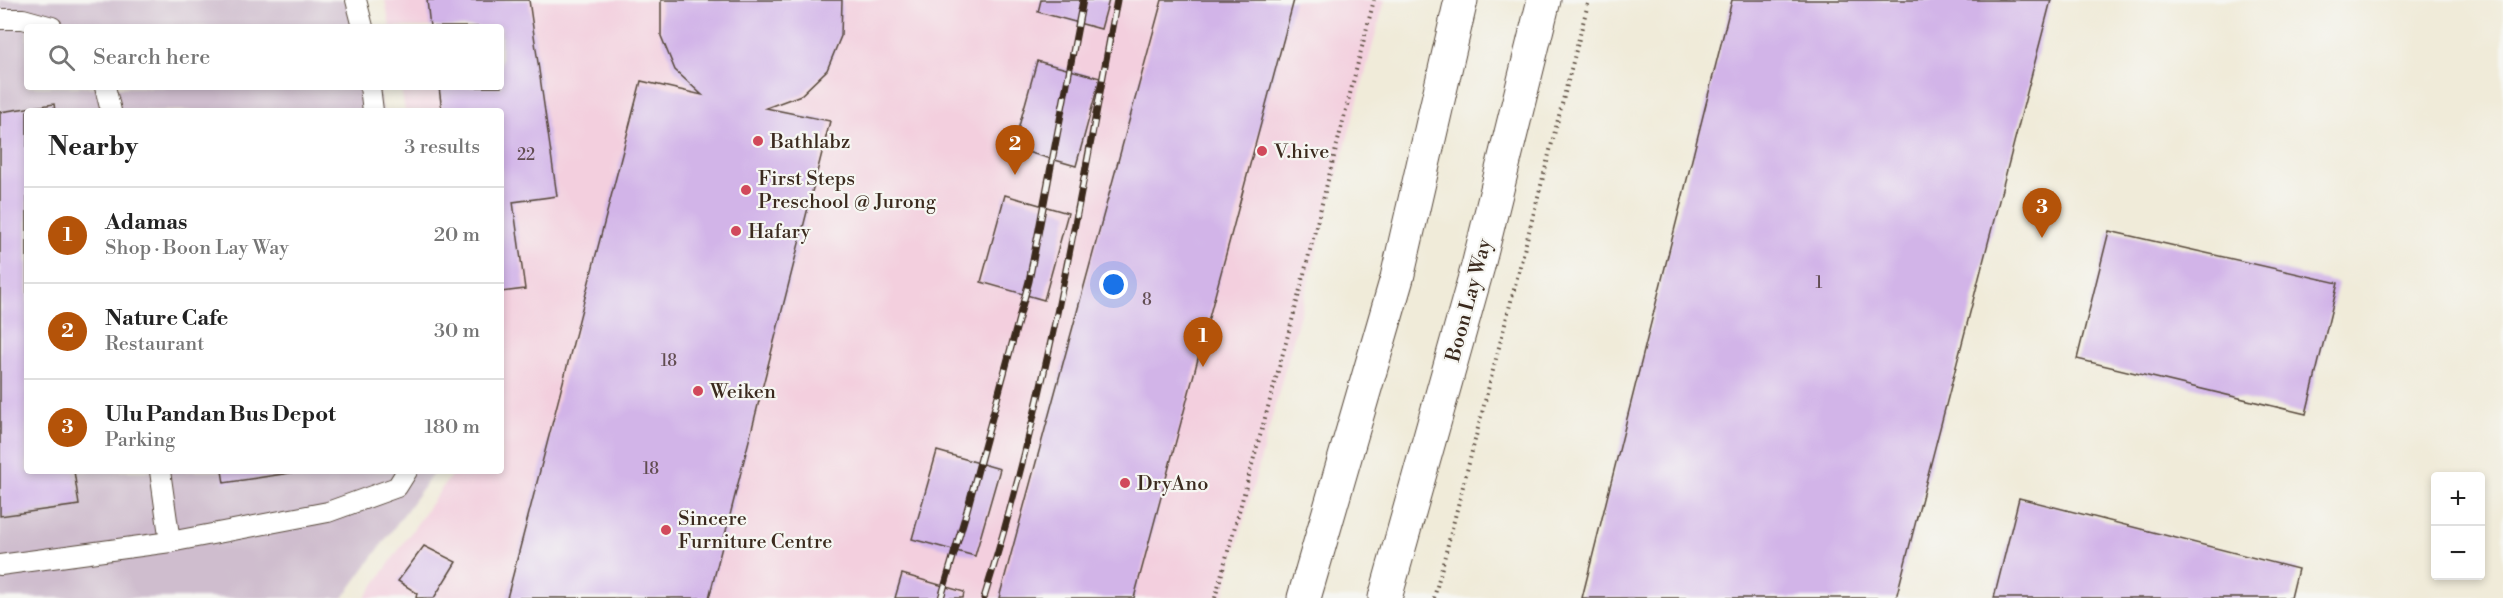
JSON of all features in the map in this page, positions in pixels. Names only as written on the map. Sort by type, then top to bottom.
[{"type":"main road","points":[[1304,598],[1397,278],[1461,0]]},
{"type":"main road","name":"Boon Lay Way","points":[[1385,598],[1478,266],[1544,0]]},
{"type":"lane","points":[[356,0],[362,24]]},
{"type":"lane","points":[[0,20],[23,19],[41,24]]},
{"type":"lane","points":[[106,90],[110,108]]},
{"type":"lane","points":[[370,90],[373,108]]},
{"type":"lane","points":[[160,474],[170,542]]},
{"type":"lane","points":[[0,565],[170,542],[328,512],[396,487],[405,474]]},
{"type":"path","points":[[1215,598],[1293,317],[1374,0]]},
{"type":"path","points":[[1434,598],[1589,0]]},
{"type":"shaded area","points":[[0,0],[362,0],[366,24],[24,24],[24,90],[379,90],[382,108],[24,108],[24,474],[433,474],[343,598],[0,598]]},
{"type":"shaded area","points":[[385,0],[1385,0],[1223,598],[365,598],[452,474],[504,474],[504,108],[404,108],[402,90],[504,90],[504,24],[389,24]]},
{"type":"building","points":[[427,0],[529,0],[557,196],[513,202],[525,289],[504,292],[504,108],[442,108],[439,90],[504,90],[504,24],[430,24]]},
{"type":"building","points":[[661,0],[842,0],[841,36],[827,70],[801,95],[766,108],[830,121],[709,598],[507,598],[641,81],[702,95],[675,70],[661,36]]},
{"type":"building","points":[[1041,0],[1109,0],[1101,29],[1038,12]]},
{"type":"building","points":[[1162,0],[1294,0],[1134,598],[999,598]]},
{"type":"building","points":[[1732,0],[2051,0],[1896,598],[1582,598]]},
{"type":"building","points":[[1037,61],[1100,78],[1076,166],[1013,148]]},
{"type":"building","points":[[54,104],[55,108],[27,108]]},
{"type":"building","points":[[24,108],[24,474],[74,474],[79,505],[0,516],[0,112]]},
{"type":"building","points":[[1005,195],[1068,213],[1044,300],[981,282]]},
{"type":"building","points":[[2109,231],[2338,283],[2306,414],[2077,359]]},
{"type":"building","points":[[937,451],[1000,469],[975,556],[912,539]]},
{"type":"building","points":[[222,474],[283,474],[224,483]]},
{"type":"building","points":[[2019,498],[2298,569],[2291,598],[1994,598]]},
{"type":"building","points":[[424,546],[456,562],[434,598],[416,598],[417,593],[398,581]]},
{"type":"building","points":[[902,574],[964,592],[963,598],[895,598]]},
{"type":"railway","points":[[941,598],[1029,281],[1083,0]]},
{"type":"railway","points":[[984,598],[1025,451],[1060,301],[1117,0]]},
{"type":"place","name":"Bathlabz","points":[[758,141]]},
{"type":"place","name":"V.hive","points":[[1262,151]]},
{"type":"place","name":"Nature Cafe","points":[[1015,175]]},
{"type":"place","name":"First Steps Preschool @ Jurong","points":[[746,190]]},
{"type":"place","name":"Hafary","points":[[736,231]]},
{"type":"place","name":"Ulu Pandan Bus Depot","points":[[2042,238]]},
{"type":"place","name":"Adamas","points":[[1203,367]]},
{"type":"place","name":"Weiken","points":[[698,391]]},
{"type":"place","name":"DryAno","points":[[1125,483]]},
{"type":"place","name":"Sincere Furniture Centre","points":[[666,530]]}]
